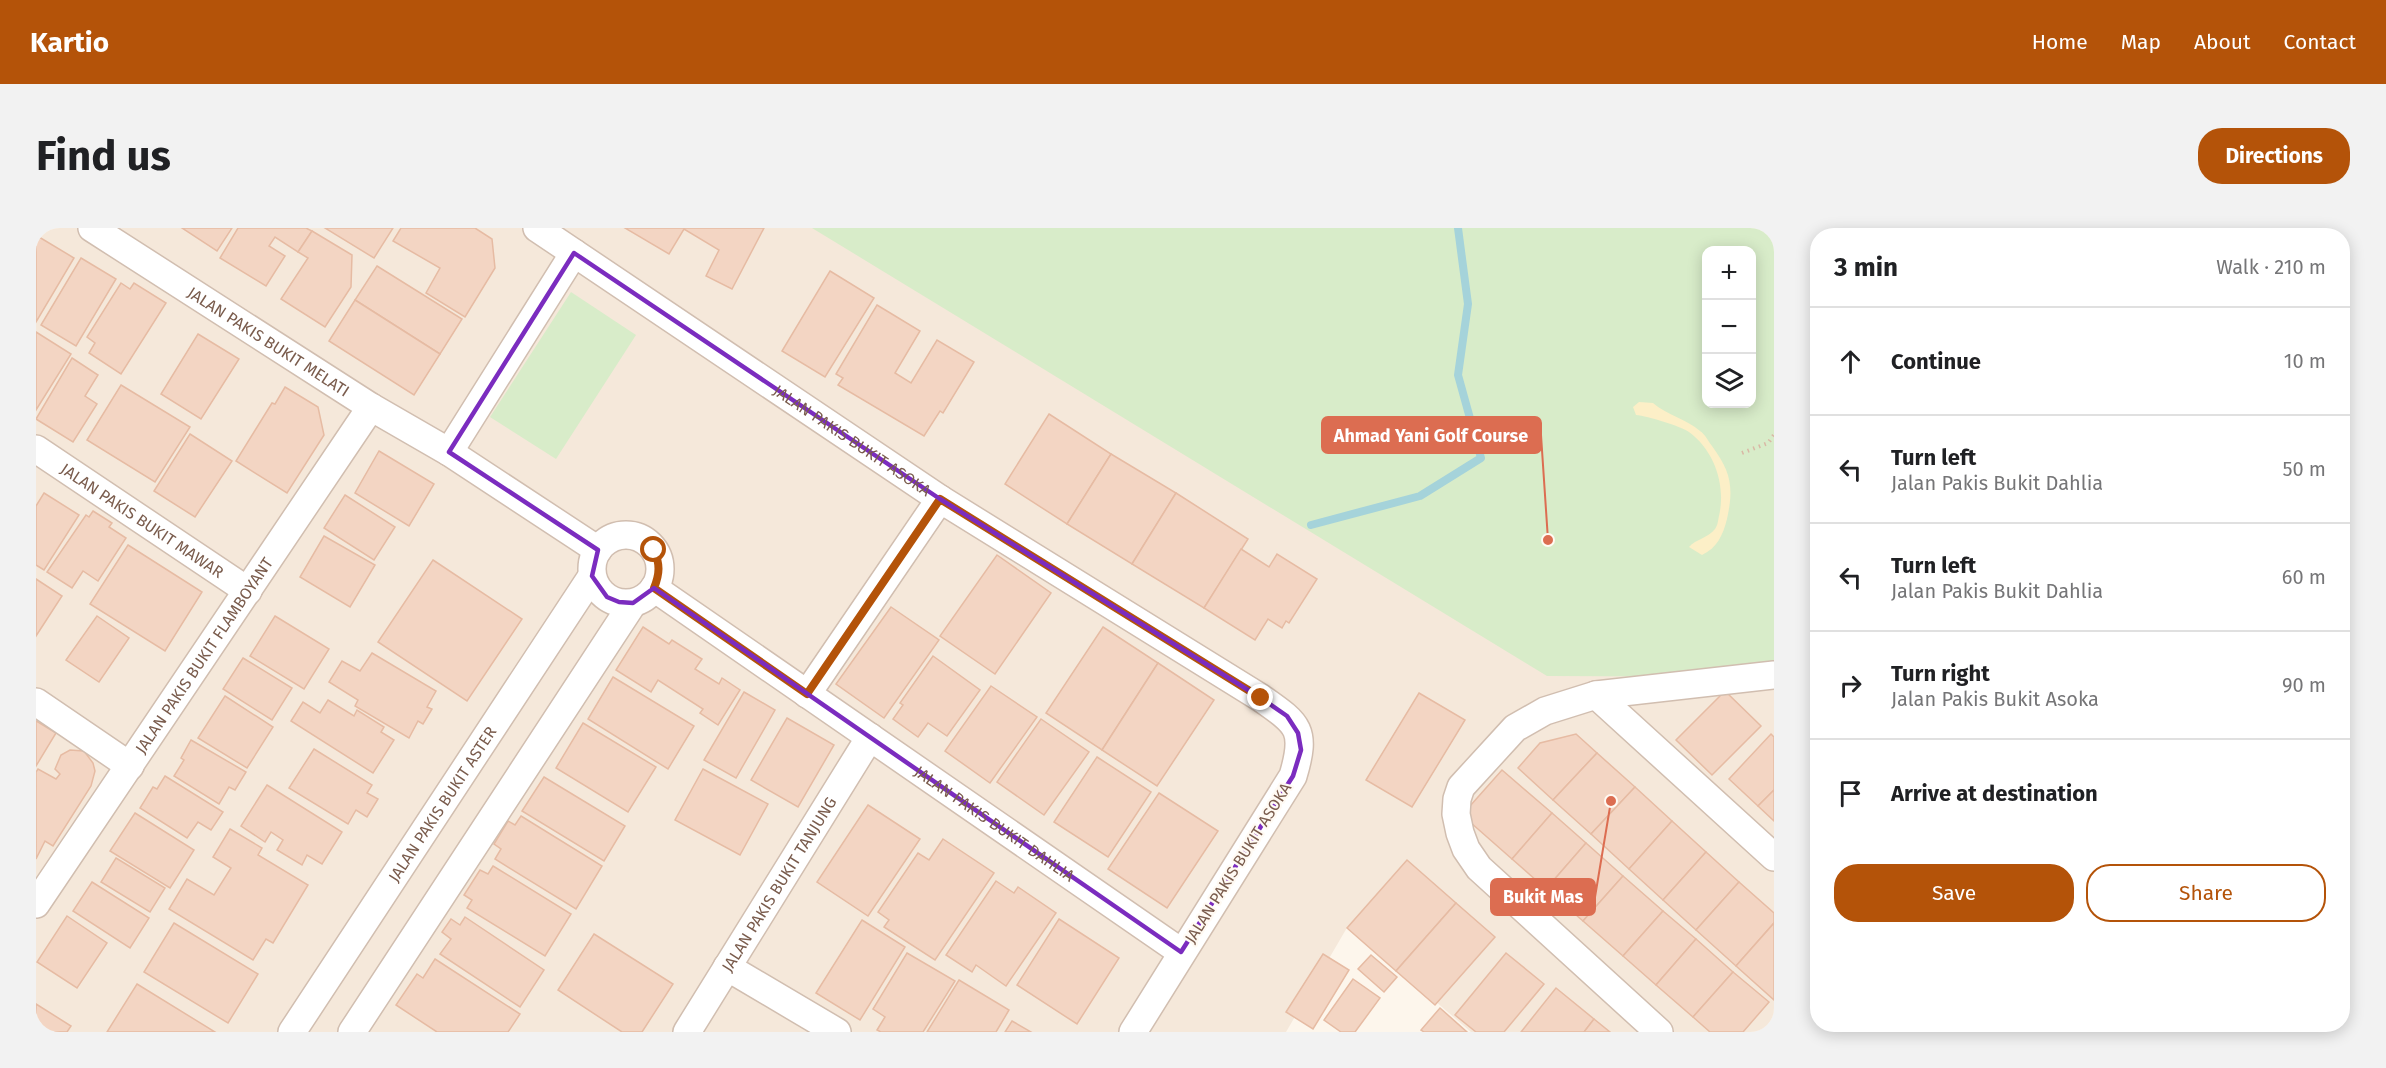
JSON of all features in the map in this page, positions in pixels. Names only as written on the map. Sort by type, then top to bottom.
[{"type":"street","name":"JALAN PAKIS BUKIT MELATI","points":[[92,228],[371,407],[449,452],[598,550]]},
{"type":"street","name":"JALAN PAKIS BUKIT ASOKA","points":[[537,228],[940,499],[1287,716],[1298,733],[1301,750],[1293,776],[1133,1032]]},
{"type":"street","points":[[449,452],[574,253]]},
{"type":"street","name":"JALAN PAKIS BUKIT FLAMBOYANT","points":[[36,904],[371,407]]},
{"type":"street","name":"JALAN PAKIS BUKIT MAWAR","points":[[36,448],[248,591]]},
{"type":"street","points":[[807,694],[940,499]]},
{"type":"street","points":[[352,1032],[644,595],[659,576],[659,562],[654,550],[645,541],[633,536],[619,536],[607,541],[598,550],[592,562],[592,576],[598,588],[607,597],[620,602],[644,595]]},
{"type":"street","name":"JALAN PAKIS BUKIT ASTER","points":[[292,1032],[592,576]]},
{"type":"street","name":"JALAN PAKIS BUKIT DAHLIA","points":[[644,595],[807,694],[1181,952]]},
{"type":"street","points":[[1659,1032],[1479,868],[1466,849],[1458,824],[1456,814],[1461,787],[1515,728],[1545,711],[1596,695],[1774,675]]},
{"type":"street","points":[[1596,695],[1774,857]]},
{"type":"street","points":[[36,702],[130,766]]},
{"type":"street","name":"JALAN PAKIS BUKIT TANJUNG","points":[[687,1032],[870,736]]},
{"type":"street","points":[[727,967],[837,1032]]},
{"type":"path","points":[[1742,453],[1768,443],[1774,435]]},
{"type":"highlighted area","points":[[574,253],[940,499],[1261,698],[1287,716],[1298,733],[1301,750],[1293,776],[1181,952],[654,588],[633,603],[619,602],[607,597],[592,576],[598,550],[449,452]]},
{"type":"shaded area","points":[[36,228],[841,228],[1774,677],[1774,1032],[1471,1032],[1348,926],[1286,1032],[36,1032]]},
{"type":"green space","points":[[812,228],[1774,228],[1774,677],[1547,676]]},
{"type":"green space","points":[[571,292],[636,335],[556,459],[490,417]]},
{"type":"sand","points":[[1639,402],[1653,403],[1702,432],[1727,472],[1730,498],[1725,525],[1715,545],[1702,555],[1689,547],[1717,526],[1721,493],[1712,459],[1706,449],[1689,432],[1664,422],[1636,415],[1633,407]]},
{"type":"building","points":[[182,228],[232,228],[217,251]]},
{"type":"building","points":[[238,228],[306,228],[312,231],[298,252],[275,237],[269,246],[285,256],[266,286],[220,258]]},
{"type":"building","points":[[325,228],[393,228],[374,258]]},
{"type":"building","points":[[401,228],[475,228],[492,239],[495,268],[465,317],[426,293],[440,268],[393,241]]},
{"type":"building","points":[[625,228],[764,228],[732,289],[706,276],[719,250],[684,229],[669,254]]},
{"type":"building","points":[[312,231],[352,255],[351,287],[325,327],[281,299],[308,258],[298,252]]},
{"type":"building","points":[[39,237],[74,258],[36,322],[36,242]]},
{"type":"building","points":[[81,258],[116,279],[76,346],[41,325]]},
{"type":"building","points":[[377,266],[462,319],[440,354],[355,300]]},
{"type":"building","points":[[830,271],[874,298],[825,377],[782,351]]},
{"type":"building","points":[[121,283],[130,289],[134,283],[166,303],[121,374],[89,353],[95,343],[87,337]]},
{"type":"building","points":[[355,300],[440,354],[414,395],[329,341]]},
{"type":"building","points":[[877,305],[920,331],[895,373],[911,383],[937,340],[974,362],[943,413],[940,411],[924,436],[838,385],[843,378],[836,374]]},
{"type":"building","points":[[36,332],[71,354],[36,410]]},
{"type":"building","points":[[198,334],[239,359],[201,419],[161,394]]},
{"type":"building","points":[[72,358],[98,375],[85,396],[97,404],[73,442],[36,419]]},
{"type":"building","points":[[121,385],[190,427],[155,482],[87,440]]},
{"type":"building","points":[[285,387],[318,407],[324,435],[287,493],[236,461],[272,403],[275,404]]},
{"type":"building","points":[[1049,414],[1111,454],[1067,524],[1005,484]]},
{"type":"building","points":[[190,434],[232,461],[195,517],[154,491]]},
{"type":"building","points":[[379,451],[434,484],[409,526],[355,493]]},
{"type":"building","points":[[1111,454],[1176,493],[1132,564],[1067,524]]},
{"type":"building","points":[[44,493],[79,515],[44,570],[36,565],[36,506]]},
{"type":"building","points":[[1176,493],[1248,539],[1204,608],[1132,564]]},
{"type":"building","points":[[345,495],[395,527],[374,560],[324,528]]},
{"type":"building","points":[[93,511],[112,523],[109,527],[126,538],[98,581],[83,571],[72,588],[47,572],[86,515],[89,517]]},
{"type":"building","points":[[324,536],[375,565],[350,607],[300,577]]},
{"type":"building","points":[[128,545],[202,592],[165,651],[90,604]]},
{"type":"building","points":[[1241,549],[1269,567],[1277,554],[1317,579],[1289,623],[1286,621],[1282,628],[1268,619],[1255,640],[1204,608]]},
{"type":"building","points":[[997,555],[1051,593],[995,674],[940,636]]},
{"type":"building","points":[[433,560],[522,619],[467,701],[378,642]]},
{"type":"building","points":[[36,579],[62,596],[36,636]]},
{"type":"building","points":[[891,607],[939,640],[884,718],[836,684]]},
{"type":"building","points":[[97,616],[129,638],[99,682],[66,660]]},
{"type":"building","points":[[275,616],[329,649],[304,689],[250,656]]},
{"type":"building","points":[[643,627],[669,644],[672,640],[702,659],[695,669],[719,684],[722,678],[740,690],[718,725],[700,713],[703,709],[658,680],[651,692],[616,670]]},
{"type":"building","points":[[1103,627],[1158,663],[1102,750],[1046,713]]},
{"type":"building","points":[[372,653],[436,691],[427,707],[432,709],[423,724],[418,721],[409,738],[355,706],[358,700],[329,682],[342,661],[360,671]]},
{"type":"building","points":[[933,656],[980,690],[947,736],[928,723],[918,737],[893,719],[903,705],[900,703]]},
{"type":"building","points":[[243,658],[292,688],[272,720],[223,689]]},
{"type":"building","points":[[1158,663],[1214,700],[1157,786],[1102,750]]},
{"type":"building","points":[[613,677],[694,726],[668,769],[588,719]]},
{"type":"building","points":[[991,686],[1037,717],[990,783],[945,751]]},
{"type":"building","points":[[1725,691],[1761,726],[1712,775],[1676,740]]},
{"type":"building","points":[[744,692],[775,710],[736,778],[704,760]]},
{"type":"building","points":[[1419,693],[1465,720],[1412,807],[1366,780]]},
{"type":"building","points":[[225,696],[273,727],[247,768],[198,738]]},
{"type":"building","points":[[328,700],[354,716],[357,710],[384,727],[381,732],[394,740],[373,773],[291,721],[303,702],[320,713]]},
{"type":"building","points":[[787,718],[834,745],[798,807],[751,780]]},
{"type":"building","points":[[1041,719],[1089,752],[1044,815],[997,782]]},
{"type":"building","points":[[36,721],[56,733],[36,766]]},
{"type":"building","points":[[583,723],[656,767],[628,812],[556,768]]},
{"type":"building","points":[[1576,734],[1597,753],[1553,800],[1518,768],[1540,743]]},
{"type":"building","points":[[1771,734],[1774,737],[1774,790],[1758,806],[1729,779]]},
{"type":"building","points":[[191,740],[246,772],[235,790],[229,787],[219,804],[174,776],[184,760],[181,758]]},
{"type":"building","points":[[314,749],[372,785],[367,793],[378,799],[367,817],[356,810],[348,824],[289,788]]},
{"type":"building","points":[[70,750],[84,751],[93,763],[95,771],[91,786],[53,846],[45,841],[36,859],[36,772],[38,769],[56,779],[60,774],[55,769],[61,755]]},
{"type":"building","points":[[1597,753],[1635,787],[1591,834],[1553,800]]},
{"type":"building","points":[[1097,757],[1151,792],[1108,857],[1054,822]]},
{"type":"building","points":[[703,769],[768,804],[740,855],[675,820]]},
{"type":"building","points":[[1502,770],[1552,813],[1512,859],[1462,815]]},
{"type":"building","points":[[165,776],[223,812],[211,830],[198,822],[187,838],[140,808],[153,787],[157,789]]},
{"type":"building","points":[[544,777],[625,826],[604,861],[522,811]]},
{"type":"building","points":[[267,785],[342,832],[322,864],[307,855],[302,865],[277,850],[283,840],[271,832],[265,842],[241,826]]},
{"type":"building","points":[[1635,787],[1672,821],[1629,869],[1591,834]]},
{"type":"building","points":[[1774,790],[1774,821],[1758,806]]},
{"type":"building","points":[[1159,793],[1218,831],[1167,908],[1108,869]]},
{"type":"building","points":[[868,805],[920,839],[868,916],[817,882]]},
{"type":"building","points":[[135,813],[194,850],[170,888],[110,851]]},
{"type":"building","points":[[1552,813],[1586,843],[1546,889],[1512,859]]},
{"type":"building","points":[[521,816],[602,866],[576,909],[495,859],[501,849],[494,844],[508,821],[515,825]]},
{"type":"building","points":[[1672,821],[1706,852],[1663,900],[1629,869]]},
{"type":"building","points":[[230,829],[262,848],[258,855],[308,885],[273,943],[266,939],[253,960],[169,909],[187,879],[214,895],[231,868],[213,857]]},
{"type":"building","points":[[943,839],[994,873],[935,960],[884,927],[889,920],[878,912],[918,853],[929,860]]},
{"type":"building","points":[[1586,843],[1623,876],[1583,921],[1546,889]]},
{"type":"building","points":[[1706,852],[1739,882],[1696,930],[1663,900]]},
{"type":"building","points":[[116,858],[165,888],[150,912],[101,882]]},
{"type":"building","points":[[1407,860],[1456,903],[1396,971],[1347,928]]},
{"type":"building","points":[[493,866],[571,914],[545,956],[467,908],[472,900],[464,895],[480,870],[488,874]]},
{"type":"building","points":[[1623,876],[1663,911],[1623,956],[1583,921]]},
{"type":"building","points":[[996,881],[1014,893],[1018,887],[1056,913],[1006,986],[976,965],[972,972],[946,955]]},
{"type":"building","points":[[92,882],[149,918],[130,948],[73,911]]},
{"type":"building","points":[[1739,882],[1774,913],[1774,923],[1736,966],[1696,930]]},
{"type":"building","points":[[1456,903],[1495,937],[1435,1005],[1396,971]]},
{"type":"building","points":[[1663,911],[1696,939],[1656,985],[1623,956]]},
{"type":"building","points":[[67,916],[107,943],[77,988],[37,962]]},
{"type":"building","points":[[465,917],[544,970],[520,1007],[440,954],[451,939],[442,932],[451,919],[460,925]]},
{"type":"building","points":[[1059,919],[1119,958],[1077,1024],[1017,985]]},
{"type":"building","points":[[862,920],[905,947],[860,1020],[816,993]]},
{"type":"building","points":[[174,923],[258,974],[228,1023],[144,972]]},
{"type":"building","points":[[1774,923],[1774,1000],[1736,966]]},
{"type":"building","points":[[594,934],[673,984],[642,1032],[622,1032],[558,990]]},
{"type":"building","points":[[1696,939],[1733,972],[1693,1017],[1656,985]]},
{"type":"building","points":[[907,953],[955,981],[923,1032],[881,1032],[877,1030],[885,1017],[873,1009]]},
{"type":"building","points":[[1506,953],[1544,984],[1504,1032],[1476,1032],[1455,1015]]},
{"type":"building","points":[[1323,954],[1349,970],[1313,1029],[1286,1012]]},
{"type":"building","points":[[1371,955],[1397,977],[1384,992],[1358,969]]},
{"type":"building","points":[[435,959],[520,1014],[508,1032],[437,1032],[396,1005],[417,974],[423,978]]},
{"type":"building","points":[[1733,972],[1769,1002],[1743,1032],[1710,1032],[1693,1017]]},
{"type":"building","points":[[1353,979],[1380,998],[1355,1032],[1341,1032],[1324,1020]]},
{"type":"building","points":[[959,980],[1009,1010],[996,1032],[927,1032]]},
{"type":"building","points":[[137,984],[215,1032],[107,1032]]},
{"type":"building","points":[[1556,988],[1594,1019],[1584,1032],[1521,1032]]},
{"type":"building","points":[[36,1004],[71,1026],[67,1032],[36,1032]]},
{"type":"building","points":[[1440,1008],[1467,1032],[1424,1032],[1421,1030]]},
{"type":"building","points":[[1594,1019],[1610,1032],[1584,1032]]},
{"type":"building","points":[[1012,1021],[1031,1032],[1005,1032]]},
{"type":"waterway","points":[[1311,525],[1420,496],[1481,458],[1458,375],[1468,304],[1458,228]]},
{"type":"place","name":"Ahmad Yani Golf Course","points":[[1548,540]]},
{"type":"place","name":"Bukit Mas","points":[[1611,801]]},
{"type":"route","points":[[654,550],[659,562],[659,576],[654,588],[807,694],[940,499],[1261,698]]}]
